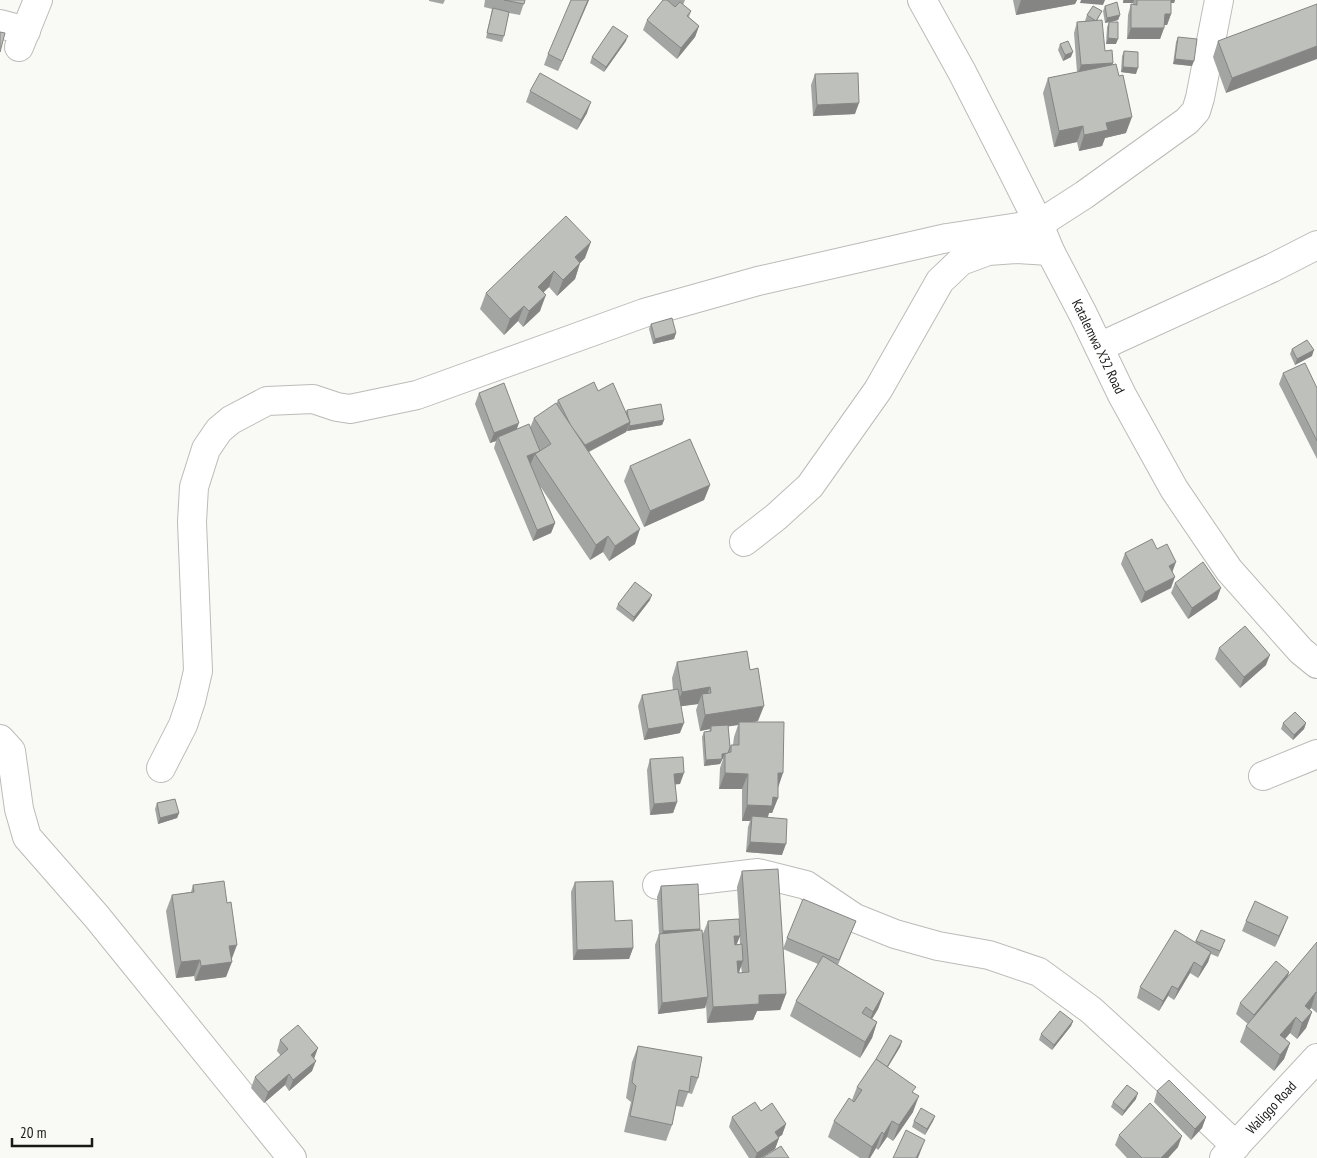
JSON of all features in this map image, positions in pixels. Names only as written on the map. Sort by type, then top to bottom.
[{"type":"street","points":[[15,34],[38,0]]},
{"type":"street","name":"Katalemwa X32 Road","points":[[922,0],[962,72],[1039,224],[1050,251],[1122,395],[1174,489],[1229,570],[1301,651],[1317,664]]},
{"type":"street","points":[[161,768],[183,725],[198,671],[192,522],[194,487],[206,449],[219,430],[231,420],[267,401],[313,399],[350,409],[417,395],[644,314],[758,281],[948,238],[1039,224],[1084,195],[1187,121],[1196,111],[1219,0]]},
{"type":"street","points":[[1099,347],[1272,268],[1317,245]]},
{"type":"street","points":[[744,542],[776,517],[810,486],[878,390],[940,281],[961,261],[988,251],[1016,249],[1050,251]]},
{"type":"street","points":[[0,739],[11,751],[19,809],[27,838],[97,916],[292,1158]]},
{"type":"street","points":[[1262,776],[1317,754]]},
{"type":"street","points":[[658,885],[758,873],[806,885],[855,918],[895,934],[938,946],[989,955],[1039,972],[1091,1010],[1139,1054],[1230,1152]]},
{"type":"street","name":"Waliggo Road","points":[[1230,1152],[1317,1058]]},
{"type":"building","points":[[504,0],[525,0],[524,4]]},
{"type":"building","points":[[571,0],[588,0],[562,61],[548,54]]},
{"type":"building","points":[[663,0],[667,0],[675,7],[680,2],[691,11],[687,16],[699,26],[681,48],[647,20]]},
{"type":"building","points":[[1137,0],[1171,0],[1171,14],[1165,14],[1164,28],[1131,28],[1131,4],[1137,5]]},
{"type":"building","points":[[1117,2],[1120,15],[1107,18],[1105,6]]},
{"type":"building","points":[[1317,4],[1317,46],[1232,78],[1218,41]]},
{"type":"building","points":[[1093,6],[1102,11],[1096,21],[1087,15]]},
{"type":"building","points":[[493,8],[509,12],[504,36],[487,33]]},
{"type":"building","points":[[1102,20],[1105,51],[1112,50],[1113,63],[1081,65],[1077,22]]},
{"type":"building","points":[[1109,22],[1118,22],[1118,39],[1108,38]]},
{"type":"building","points":[[613,26],[628,36],[606,67],[592,57]]},
{"type":"building","points":[[0,32],[5,33],[0,52]]},
{"type":"building","points":[[1178,37],[1197,39],[1194,61],[1175,59]]},
{"type":"building","points":[[1068,41],[1073,52],[1065,55],[1060,44]]},
{"type":"building","points":[[1124,51],[1138,52],[1138,68],[1123,67]]},
{"type":"building","points":[[1116,64],[1119,76],[1123,75],[1132,117],[1106,123],[1108,130],[1084,135],[1083,126],[1059,131],[1048,78]]},
{"type":"building","points":[[540,73],[591,102],[581,120],[530,91]]},
{"type":"building","points":[[858,73],[859,103],[817,105],[815,74]]},
{"type":"building","points":[[566,216],[591,242],[575,257],[580,263],[563,280],[554,271],[538,287],[546,295],[529,311],[524,306],[510,319],[486,293]]},
{"type":"building","points":[[672,318],[676,333],[655,339],[651,324]]},
{"type":"building","points":[[1307,340],[1314,350],[1297,359],[1292,349]]},
{"type":"building","points":[[1305,363],[1317,388],[1317,441],[1283,373]]},
{"type":"building","points":[[594,382],[598,391],[613,383],[630,422],[585,445],[571,426],[558,400]]},
{"type":"building","points":[[504,383],[519,423],[494,433],[479,393]]},
{"type":"building","points":[[556,403],[640,529],[615,546],[608,536],[596,545],[535,454],[551,444],[534,418]]},
{"type":"building","points":[[661,404],[664,420],[629,426],[627,410]]},
{"type":"building","points":[[529,424],[540,451],[527,456],[555,523],[537,530],[498,437]]},
{"type":"building","points":[[690,439],[710,485],[650,511],[630,466]]},
{"type":"building","points":[[1152,539],[1157,549],[1167,544],[1176,562],[1169,566],[1175,577],[1145,592],[1125,553]]},
{"type":"building","points":[[1203,562],[1221,588],[1192,608],[1175,583]]},
{"type":"building","points":[[635,582],[652,595],[634,617],[618,604]]},
{"type":"building","points":[[1245,626],[1270,655],[1244,677],[1219,648]]},
{"type":"building","points":[[747,651],[750,670],[758,668],[764,706],[705,715],[702,694],[711,693],[710,687],[682,692],[677,662]]},
{"type":"building","points":[[678,689],[684,723],[648,729],[642,695]]},
{"type":"building","points":[[1295,712],[1306,723],[1294,735],[1283,723]]},
{"type":"building","points":[[739,722],[784,722],[783,773],[778,773],[778,798],[773,797],[772,806],[747,805],[748,774],[725,773],[725,753],[731,752],[731,745],[739,745]]},
{"type":"building","points":[[728,725],[730,747],[728,753],[722,754],[722,759],[706,760],[704,732],[711,731],[711,726]]},
{"type":"building","points":[[683,757],[684,773],[674,774],[677,802],[654,804],[650,759]]},
{"type":"building","points":[[175,799],[179,813],[160,818],[157,803]]},
{"type":"building","points":[[752,816],[787,819],[786,844],[750,842]]},
{"type":"building","points":[[778,869],[786,994],[759,995],[759,1004],[713,1007],[708,921],[739,919],[740,936],[734,936],[735,945],[742,944],[743,961],[737,961],[738,973],[749,972],[742,871]]},
{"type":"building","points":[[224,881],[227,903],[231,902],[237,945],[229,946],[232,962],[201,966],[200,960],[181,962],[172,895],[194,892],[193,885]]},
{"type":"building","points":[[613,881],[615,921],[632,920],[633,948],[577,950],[575,882]]},
{"type":"building","points":[[698,884],[700,929],[663,931],[661,886]]},
{"type":"building","points":[[803,899],[856,921],[839,960],[787,938]]},
{"type":"building","points":[[1255,901],[1288,917],[1279,936],[1246,921]]},
{"type":"building","points":[[702,930],[708,997],[662,1003],[659,934]]},
{"type":"building","points":[[1175,930],[1211,952],[1202,967],[1194,962],[1178,989],[1172,986],[1163,1001],[1140,987]]},
{"type":"building","points":[[1201,930],[1225,940],[1220,951],[1196,941]]},
{"type":"building","points":[[1317,942],[1317,993],[1305,1006],[1312,1012],[1302,1023],[1296,1017],[1280,1035],[1290,1043],[1280,1055],[1246,1026]]},
{"type":"building","points":[[823,956],[884,993],[873,1012],[866,1007],[862,1013],[877,1022],[865,1042],[796,1001]]},
{"type":"building","points":[[1276,961],[1289,972],[1254,1015],[1240,1003]]},
{"type":"building","points":[[1060,1011],[1073,1021],[1054,1045],[1041,1034]]},
{"type":"building","points":[[298,1025],[318,1048],[311,1055],[316,1061],[293,1080],[289,1074],[268,1092],[255,1077],[288,1049],[280,1040]]},
{"type":"building","points":[[890,1035],[902,1041],[887,1067],[876,1059]]},
{"type":"building","points":[[638,1046],[702,1057],[698,1078],[691,1076],[689,1092],[679,1090],[672,1125],[630,1116],[636,1086],[632,1082]]},
{"type":"building","points":[[876,1059],[916,1087],[912,1092],[919,1096],[899,1125],[892,1121],[884,1134],[882,1132],[872,1147],[834,1121],[849,1098],[854,1102],[862,1090],[857,1087]]},
{"type":"building","points":[[1169,1080],[1206,1117],[1195,1129],[1157,1091]]},
{"type":"building","points":[[1127,1085],[1138,1093],[1124,1111],[1113,1102]]},
{"type":"building","points":[[755,1102],[761,1111],[772,1103],[786,1124],[775,1132],[779,1138],[757,1153],[732,1117]]},
{"type":"building","points":[[1150,1103],[1182,1136],[1161,1158],[1142,1158],[1119,1135]]},
{"type":"building","points":[[921,1108],[935,1116],[927,1129],[914,1121]]},
{"type":"building","points":[[906,1130],[925,1140],[916,1158],[893,1158]]},
{"type":"building","points":[[781,1146],[789,1158],[762,1158]]}]
